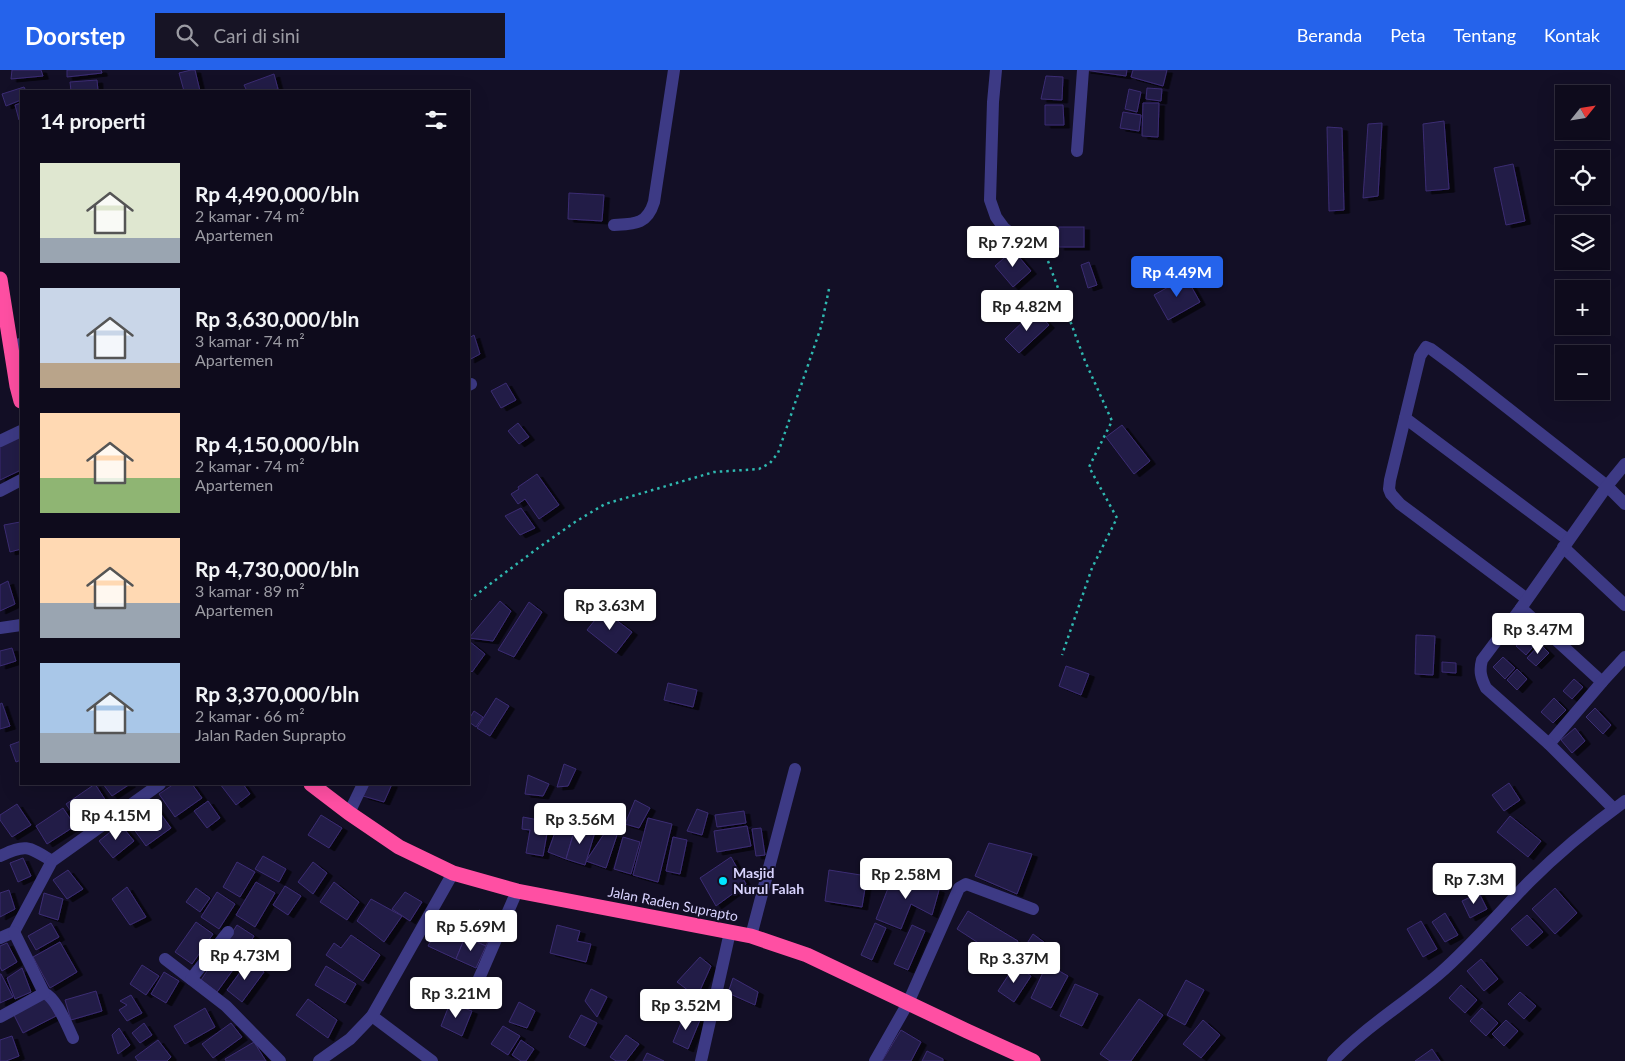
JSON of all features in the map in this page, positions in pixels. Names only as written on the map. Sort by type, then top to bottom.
[{"type":"highway","points":[[0,279],[16,345],[17,386],[20,398]]},
{"type":"highway","name":"Jalan Raden Suprapto","points":[[312,785],[399,847],[452,873],[517,892],[751,936],[807,955],[967,1032],[1033,1061]]},
{"type":"street","points":[[614,225],[635,224],[642,221],[651,212],[674,70]]},
{"type":"street","points":[[996,70],[993,102],[990,200],[996,217],[1004,228],[1013,235],[1044,250]]},
{"type":"street","points":[[1077,151],[1083,70]]},
{"type":"street","points":[[1602,682],[1524,604],[1400,504],[1391,494],[1389,489],[1390,480],[1420,356],[1426,347],[1458,369],[1606,486],[1625,504]]},
{"type":"street","points":[[1405,418],[1566,543],[1625,605]]},
{"type":"street","points":[[0,442],[20,432]]},
{"type":"street","points":[[1614,809],[1549,744],[1486,688],[1480,672],[1482,660],[1524,604],[1606,486],[1625,464]]},
{"type":"street","points":[[0,491],[20,481]]},
{"type":"street","points":[[0,628],[20,626]]},
{"type":"street","points":[[1549,744],[1625,657]]},
{"type":"street","points":[[751,936],[795,769]]},
{"type":"street","points":[[0,938],[14,932],[52,861],[159,785]]},
{"type":"street","points":[[349,813],[363,785]]},
{"type":"street","points":[[1333,1061],[1389,1012],[1438,975],[1495,921],[1530,882],[1564,850],[1625,801]]},
{"type":"street","points":[[0,856],[15,849],[28,848],[52,861]]},
{"type":"street","points":[[319,1061],[350,1039],[372,1016],[452,873]]},
{"type":"street","points":[[875,1061],[908,1003],[961,886],[966,884],[1033,909]]},
{"type":"street","points":[[471,997],[517,892]]},
{"type":"street","points":[[14,932],[44,993],[56,1004],[73,1038]]},
{"type":"street","points":[[191,978],[228,932]]},
{"type":"street","points":[[701,1061],[730,932]]},
{"type":"street","points":[[165,959],[226,1006],[280,1061]]},
{"type":"street","points":[[0,1017],[44,993]]},
{"type":"street","points":[[372,1016],[432,1061]]},
{"type":"path","points":[[1044,250],[1085,361],[1112,421],[1089,467],[1117,518],[1092,568],[1062,655]]},
{"type":"path","points":[[470,599],[538,548],[605,504],[714,472],[759,469],[770,463],[778,453],[821,327],[829,289]]},
{"type":"building","points":[[12,70],[41,70],[43,76],[11,79]]},
{"type":"building","points":[[67,70],[101,70],[102,73],[67,77]]},
{"type":"building","points":[[195,70],[200,90],[184,90],[179,73]]},
{"type":"building","points":[[1085,70],[1127,70],[1126,76]]},
{"type":"building","points":[[1133,70],[1167,70],[1163,86],[1131,77]]},
{"type":"building","points":[[274,74],[278,89],[246,90],[244,85]]},
{"type":"building","points":[[1046,76],[1063,77],[1062,100],[1041,99]]},
{"type":"building","points":[[97,80],[98,90],[71,90],[70,82]]},
{"type":"building","points":[[24,87],[26,90],[20,90],[20,100],[6,106],[2,94]]},
{"type":"building","points":[[1147,88],[1162,89],[1161,101],[1146,99]]},
{"type":"building","points":[[1129,89],[1141,92],[1137,112],[1125,109]]},
{"type":"building","points":[[20,103],[20,120],[19,120],[15,105]]},
{"type":"building","points":[[1143,103],[1159,103],[1158,137],[1142,136]]},
{"type":"building","points":[[1045,105],[1063,105],[1064,125],[1045,125]]},
{"type":"building","points":[[1123,112],[1141,115],[1139,131],[1120,128]]},
{"type":"building","points":[[1444,121],[1449,189],[1426,191],[1423,124]]},
{"type":"building","points":[[1382,123],[1378,196],[1363,198],[1368,124]]},
{"type":"building","points":[[1327,127],[1342,128],[1344,210],[1329,211]]},
{"type":"building","points":[[1513,164],[1525,221],[1506,225],[1494,168]]},
{"type":"building","points":[[569,193],[604,195],[602,221],[568,219]]},
{"type":"building","points":[[1059,227],[1084,227],[1084,247],[1059,247]]},
{"type":"building","points":[[1013,250],[1031,271],[1013,287],[995,266]]},
{"type":"building","points":[[1089,262],[1097,285],[1088,288],[1081,265]]},
{"type":"building","points":[[1186,277],[1200,302],[1168,320],[1154,295]]},
{"type":"building","points":[[1035,310],[1049,325],[1019,353],[1005,339]]},
{"type":"building","points":[[474,335],[480,354],[470,359],[470,337]]},
{"type":"building","points":[[506,383],[516,400],[501,408],[491,391]]},
{"type":"building","points":[[518,423],[529,437],[519,444],[508,431]]},
{"type":"building","points":[[1122,425],[1150,461],[1134,474],[1106,437]]},
{"type":"building","points":[[19,435],[20,438],[20,470],[0,480],[0,444]]},
{"type":"building","points":[[537,474],[559,505],[539,519],[525,499],[518,504],[511,494]]},
{"type":"building","points":[[521,508],[535,528],[520,535],[505,516]]},
{"type":"building","points":[[20,522],[20,549],[10,552],[4,525]]},
{"type":"building","points":[[8,581],[15,604],[0,611],[0,585]]},
{"type":"building","points":[[500,601],[511,611],[493,641],[470,637]]},
{"type":"building","points":[[529,602],[542,612],[514,657],[498,650]]},
{"type":"building","points":[[603,610],[632,632],[616,653],[587,630]]},
{"type":"building","points":[[1527,633],[1537,642],[1526,655],[1516,646]]},
{"type":"building","points":[[1416,635],[1435,636],[1433,675],[1415,674]]},
{"type":"building","points":[[470,642],[485,654],[472,672],[470,670]]},
{"type":"building","points":[[1540,644],[1549,653],[1536,666],[1527,658]]},
{"type":"building","points":[[12,648],[16,661],[0,666],[0,651]]},
{"type":"building","points":[[1503,657],[1515,668],[1505,679],[1493,667]]},
{"type":"building","points":[[1442,662],[1456,663],[1456,673],[1442,672]]},
{"type":"building","points":[[1066,666],[1089,674],[1081,695],[1059,686]]},
{"type":"building","points":[[1517,669],[1527,679],[1517,690],[1507,680]]},
{"type":"building","points":[[1574,679],[1583,687],[1572,699],[1563,691]]},
{"type":"building","points":[[668,683],[697,690],[693,707],[664,700]]},
{"type":"building","points":[[496,698],[509,706],[490,736],[477,728]]},
{"type":"building","points":[[1554,698],[1566,710],[1553,723],[1541,712]]},
{"type":"building","points":[[2,703],[10,726],[0,729],[0,704]]},
{"type":"building","points":[[1595,708],[1611,725],[1603,734],[1586,717]]},
{"type":"building","points":[[474,711],[483,717],[476,727],[470,723],[470,717]]},
{"type":"building","points":[[1575,728],[1585,741],[1572,753],[1561,740]]},
{"type":"building","points":[[20,741],[20,760],[16,762],[10,745]]},
{"type":"building","points":[[564,764],[576,769],[568,786],[557,787]]},
{"type":"building","points":[[528,775],[549,784],[543,796],[525,794]]},
{"type":"building","points":[[1509,783],[1520,800],[1504,811],[1492,795]]},
{"type":"building","points":[[94,785],[96,785],[106,801],[77,820],[66,804]]},
{"type":"building","points":[[104,785],[128,785],[112,796]]},
{"type":"building","points":[[172,785],[193,785],[202,798],[175,817],[159,794]]},
{"type":"building","points":[[221,785],[244,785],[250,794],[236,805]]},
{"type":"building","points":[[368,785],[392,785],[384,802],[363,796]]},
{"type":"building","points":[[150,799],[171,828],[146,846],[125,817]]},
{"type":"building","points":[[635,800],[650,808],[639,828],[625,824]]},
{"type":"building","points":[[208,801],[220,818],[207,828],[194,811]]},
{"type":"building","points":[[17,804],[31,825],[12,837],[0,820],[0,815]]},
{"type":"building","points":[[63,808],[75,826],[47,844],[36,826]]},
{"type":"building","points":[[697,809],[708,813],[702,835],[687,831]]},
{"type":"building","points":[[744,811],[746,823],[717,827],[715,815]]},
{"type":"building","points":[[321,815],[342,828],[329,848],[308,835]]},
{"type":"building","points":[[1510,816],[1541,841],[1528,857],[1497,832]]},
{"type":"building","points":[[523,817],[549,822],[543,856],[526,853],[530,830],[522,829]]},
{"type":"building","points":[[648,818],[672,824],[658,882],[633,875]]},
{"type":"building","points":[[559,821],[576,825],[566,859],[548,852]]},
{"type":"building","points":[[120,824],[134,841],[113,858],[99,841]]},
{"type":"building","points":[[576,825],[595,832],[585,865],[566,859]]},
{"type":"building","points":[[747,826],[751,846],[717,852],[714,831]]},
{"type":"building","points":[[761,828],[765,855],[756,856],[752,829]]},
{"type":"building","points":[[604,834],[617,835],[606,868],[586,861]]},
{"type":"building","points":[[623,837],[640,842],[631,874],[614,869]]},
{"type":"building","points":[[673,837],[687,840],[680,874],[666,871]]},
{"type":"building","points":[[989,843],[1032,854],[1017,894],[975,876]]},
{"type":"building","points":[[263,856],[286,869],[279,882],[255,869]]},
{"type":"building","name":"Masjid Nurul Falah","points":[[731,857],[746,884],[716,906],[700,878]]},
{"type":"building","points":[[23,858],[31,876],[18,882],[10,863]]},
{"type":"building","points":[[237,862],[255,872],[240,897],[223,887]]},
{"type":"building","points":[[313,862],[327,873],[313,894],[298,882]]},
{"type":"building","points":[[68,870],[83,889],[67,899],[53,880]]},
{"type":"building","points":[[829,870],[867,876],[862,907],[825,901]]},
{"type":"building","points":[[894,873],[939,890],[932,915],[911,904],[901,929],[876,919]]},
{"type":"building","points":[[256,882],[275,893],[255,927],[236,915]]},
{"type":"building","points":[[334,882],[359,902],[347,920],[320,902]]},
{"type":"building","points":[[285,886],[301,896],[288,915],[273,905]]},
{"type":"building","points":[[127,887],[146,917],[130,925],[112,899]]},
{"type":"building","points":[[196,888],[210,898],[200,912],[186,902]]},
{"type":"building","points":[[1555,888],[1577,913],[1555,934],[1532,909]]},
{"type":"building","points":[[9,890],[15,909],[0,917],[0,893]]},
{"type":"building","points":[[217,892],[235,904],[219,929],[201,917]]},
{"type":"building","points":[[405,892],[422,902],[410,921],[392,909]]},
{"type":"building","points":[[44,893],[63,899],[58,920],[39,914]]},
{"type":"building","points":[[1479,893],[1487,909],[1470,918],[1462,901]]},
{"type":"building","points":[[371,899],[402,916],[384,942],[357,921]]},
{"type":"building","points":[[479,910],[497,919],[486,946],[465,937]]},
{"type":"building","points":[[968,911],[1018,941],[1006,961],[957,929]]},
{"type":"building","points":[[1445,913],[1458,935],[1445,942],[1432,922]]},
{"type":"building","points":[[1527,915],[1543,932],[1527,946],[1511,929]]},
{"type":"building","points":[[1421,921],[1437,949],[1423,957],[1407,929]]},
{"type":"building","points":[[196,922],[213,934],[192,964],[175,952]]},
{"type":"building","points":[[51,923],[59,937],[36,950],[28,936]]},
{"type":"building","points":[[875,923],[886,928],[872,960],[861,955]]},
{"type":"building","points":[[237,925],[254,936],[235,967],[217,956]]},
{"type":"building","points":[[439,925],[465,937],[456,959],[428,946]]},
{"type":"building","points":[[557,925],[580,931],[577,941],[591,944],[586,962],[550,953]]},
{"type":"building","points":[[912,925],[925,931],[908,970],[894,964]]},
{"type":"building","points":[[1033,934],[1052,948],[1036,972],[1017,959]]},
{"type":"building","points":[[351,935],[380,955],[363,981],[326,955],[334,943],[341,948]]},
{"type":"building","points":[[465,937],[486,946],[476,968],[456,959]]},
{"type":"building","points":[[60,942],[77,972],[50,988],[33,957]]},
{"type":"building","points":[[7,943],[17,962],[2,971],[0,967],[0,946]]},
{"type":"building","points":[[217,956],[235,967],[217,992],[201,980]]},
{"type":"building","points":[[700,957],[711,966],[697,997],[677,982]]},
{"type":"building","points":[[1481,959],[1498,979],[1484,991],[1467,971]]},
{"type":"building","points":[[249,960],[264,972],[242,1002],[227,990]]},
{"type":"building","points":[[1047,964],[1068,976],[1051,1008],[1031,998]]},
{"type":"building","points":[[142,965],[159,976],[146,995],[130,984]]},
{"type":"building","points":[[1015,965],[1031,976],[1014,1002],[998,991]]},
{"type":"building","points":[[326,966],[356,984],[345,1003],[315,985]]},
{"type":"building","points":[[22,968],[31,992],[15,999],[7,978]]},
{"type":"building","points":[[164,972],[179,981],[166,1003],[151,994]]},
{"type":"building","points":[[0,974],[13,997],[0,1003]]},
{"type":"building","points":[[733,978],[758,992],[755,1005],[728,993]]},
{"type":"building","points":[[1186,980],[1204,990],[1185,1025],[1167,1015]]},
{"type":"building","points":[[1075,984],[1098,994],[1082,1026],[1060,1016]]},
{"type":"building","points":[[1461,985],[1477,1000],[1465,1013],[1449,998]]},
{"type":"building","points":[[591,989],[607,997],[597,1017],[585,1001]]},
{"type":"building","points":[[96,991],[102,1011],[71,1020],[65,1000]]},
{"type":"building","points":[[1520,992],[1536,1006],[1524,1019],[1508,1004]]},
{"type":"building","points":[[131,995],[142,1013],[127,1021],[119,1010],[127,1005],[120,1001]]},
{"type":"building","points":[[46,996],[56,1016],[23,1033],[13,1013]]},
{"type":"building","points":[[308,999],[337,1020],[328,1038],[296,1015]]},
{"type":"building","points":[[1139,999],[1163,1015],[1131,1061],[1110,1061],[1100,1054]]},
{"type":"building","points":[[519,1002],[535,1011],[527,1028],[509,1022]]},
{"type":"building","points":[[450,1003],[472,1011],[462,1036],[441,1026]]},
{"type":"building","points":[[205,1008],[215,1027],[185,1044],[174,1026]]},
{"type":"building","points":[[1482,1008],[1498,1023],[1486,1036],[1470,1021]]},
{"type":"building","points":[[685,1013],[700,1020],[688,1049],[673,1042]]},
{"type":"building","points":[[581,1015],[597,1023],[585,1046],[569,1037]]},
{"type":"building","points":[[1203,1020],[1220,1035],[1201,1058],[1183,1044]]},
{"type":"building","points":[[1506,1020],[1518,1031],[1504,1046],[1492,1034]]},
{"type":"building","points":[[144,1023],[152,1035],[140,1043],[132,1033]]},
{"type":"building","points":[[231,1023],[242,1037],[213,1058],[202,1044]]},
{"type":"building","points":[[503,1026],[520,1036],[508,1055],[491,1044]]},
{"type":"building","points":[[119,1028],[130,1045],[118,1054],[112,1035]]},
{"type":"building","points":[[901,1030],[921,1042],[911,1061],[882,1061]]},
{"type":"building","points":[[626,1035],[639,1044],[626,1061],[616,1061],[610,1057]]},
{"type":"building","points":[[12,1036],[19,1056],[6,1061],[0,1061],[0,1040]]},
{"type":"building","points":[[158,1040],[171,1057],[167,1061],[138,1061],[135,1057]]},
{"type":"building","points":[[521,1040],[534,1049],[526,1061],[521,1061],[512,1055]]},
{"type":"building","points":[[254,1042],[266,1061],[226,1061],[225,1059]]},
{"type":"building","points":[[1432,1049],[1440,1061],[1415,1061]]},
{"type":"building","points":[[927,1051],[943,1059],[943,1061],[922,1061]]},
{"type":"building","points":[[647,1053],[664,1061],[643,1061]]},
{"type":"place","name":"Masjid Nurul Falah","points":[[723,881]]}]
